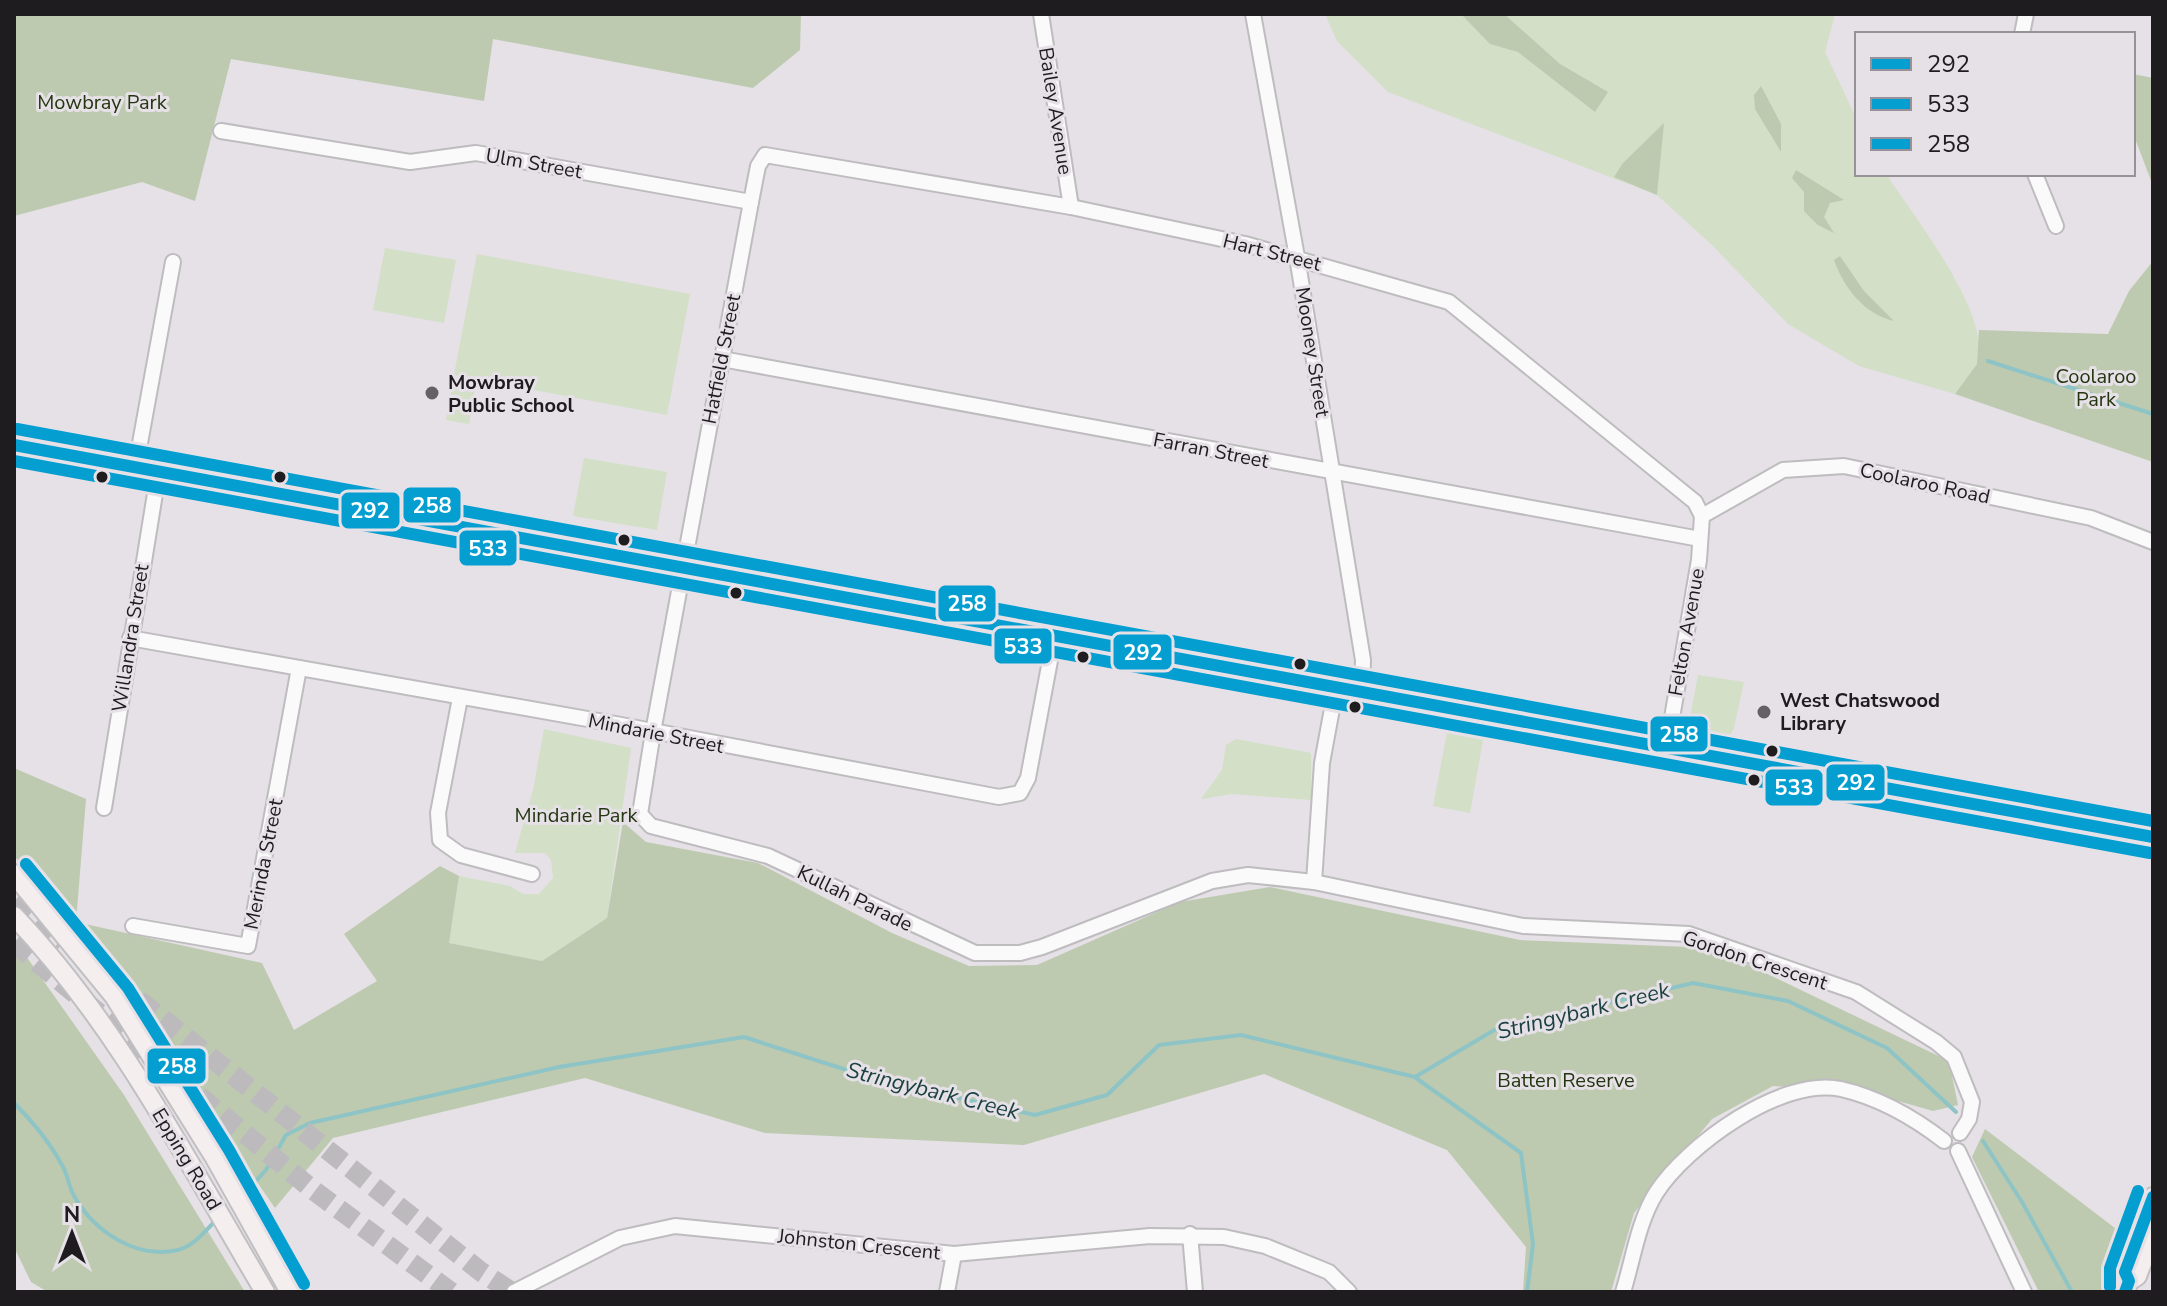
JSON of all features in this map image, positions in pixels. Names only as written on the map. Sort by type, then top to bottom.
[{"type":"main road","points":[[14,445],[159,469],[2153,837]]},
{"type":"main road","name":"Epping Road","points":[[14,874],[114,996],[215,1158],[290,1292]]},
{"type":"main road","name":"Epping Road","points":[[14,916],[72,982],[195,1169],[264,1289]]},
{"type":"main road","points":[[2127,1286],[2125,1272],[2153,1197]]},
{"type":"main road","points":[[2127,1286],[2137,1276],[2153,1234]]},
{"type":"street","name":"Bailey Avenue","points":[[1041,14],[1071,207]]},
{"type":"street","name":"Mooney Street","points":[[1253,14],[1333,473],[1363,660],[1362,692]]},
{"type":"street","name":"Ulm Street","points":[[221,131],[410,162],[476,153],[751,202]]},
{"type":"street","name":"Hart Street","points":[[765,155],[1071,207],[1297,257],[1449,302],[1674,483],[1695,502],[1702,516]]},
{"type":"street","name":"Hatfield Street","points":[[683,566],[758,166],[765,155]]},
{"type":"street","points":[[2036,176],[2056,226]]},
{"type":"street","points":[[136,465],[173,262]]},
{"type":"street","name":"Farran Street","points":[[722,359],[1700,539]]},
{"type":"street","name":"Coolaroo Road","points":[[1702,516],[1783,470],[1844,466],[2091,518],[2153,542]]},
{"type":"street","name":"Willandra Street","points":[[104,808],[159,469]]},
{"type":"street","name":"Felton Avenue","points":[[1667,747],[1702,516]]},
{"type":"street","name":"Kullah Parade","points":[[683,566],[640,814],[651,826],[768,856],[975,953],[1020,953],[1042,947],[1212,881],[1248,875],[1314,882]]},
{"type":"street","name":"Mindarie Street","points":[[130,638],[999,797],[1020,793],[1028,778],[1055,634]]},
{"type":"street","name":"Merinda Street","points":[[133,926],[248,946],[299,668]]},
{"type":"street","points":[[1314,882],[1323,789],[1322,763],[1336,687]]},
{"type":"street","points":[[460,698],[438,813],[440,840],[461,855],[532,874]]},
{"type":"street","name":"Gordon Crescent","points":[[1314,882],[1523,926],[1689,934],[1856,992],[1936,1042],[1954,1057],[1972,1102],[1969,1119],[1960,1133]]},
{"type":"street","points":[[1623,1292],[1645,1218],[1657,1193],[1702,1145],[1743,1116],[1784,1095],[1839,1088],[1910,1114],[1944,1141],[1948,1150],[1958,1151]]},
{"type":"street","points":[[1944,1141],[1950,1132],[1960,1133],[1965,1143],[1958,1151]]},
{"type":"street","points":[[1958,1151],[2024,1292]]},
{"type":"street","name":"Johnston Crescent","points":[[514,1292],[620,1238],[675,1226],[954,1254],[1083,1240],[1190,1234],[1265,1246],[1329,1272],[1349,1292]]},
{"type":"street","points":[[1190,1234],[1195,1292]]},
{"type":"street","points":[[947,1292],[954,1254]]},
{"type":"green space","name":"Mowbray Park","points":[[14,14],[801,14],[800,50],[753,88],[493,39],[484,101],[231,59],[195,201],[142,182],[14,216]]},
{"type":"green space","points":[[1325,14],[1835,14],[1825,52],[1855,116],[1855,176],[1887,176],[1948,267],[1974,320],[1979,344],[1975,368],[1955,394],[1859,366],[1788,324],[1712,245],[1657,195],[1388,92],[1337,41]]},
{"type":"green space","points":[[1461,14],[1504,14],[1560,64],[1608,92],[1595,112],[1518,52],[1490,44]]},
{"type":"green space","points":[[2135,74],[2153,78],[2153,186],[2135,138]]},
{"type":"green space","points":[[1761,86],[1781,124],[1781,152],[1755,109],[1754,95]]},
{"type":"green space","points":[[1664,123],[1657,195],[1614,177],[1623,163]]},
{"type":"green space","points":[[1796,170],[1844,200],[1830,203],[1824,217],[1834,233],[1818,225],[1804,211],[1804,192],[1792,178]]},
{"type":"green space","points":[[385,248],[456,260],[444,323],[373,310]]},
{"type":"green space","points":[[477,254],[690,294],[667,415],[454,375]]},
{"type":"green space","points":[[1840,256],[1864,291],[1894,321],[1864,306],[1849,290],[1834,260]]},
{"type":"green space","name":"Coolaroo Park","points":[[2153,261],[2153,462],[1955,394],[1977,364],[1979,330],[2108,334],[2129,291]]},
{"type":"green space","points":[[457,384],[475,387],[469,424],[446,420],[452,387]]},
{"type":"green space","points":[[584,458],[667,472],[657,530],[573,516]]},
{"type":"green space","points":[[1698,675],[1744,682],[1734,728],[1727,740],[1687,733]]},
{"type":"green space","name":"Mindarie Park","points":[[544,729],[631,748],[607,918],[542,961],[449,943],[459,876],[510,886],[523,894],[539,894],[553,878],[551,860],[545,853],[515,853],[533,790]]},
{"type":"green space","points":[[1447,733],[1483,740],[1470,813],[1433,806]]},
{"type":"green space","points":[[1236,739],[1311,753],[1311,800],[1232,794],[1201,799],[1222,770],[1226,745]]},
{"type":"green space","points":[[14,768],[86,799],[76,922],[14,856]]},
{"type":"green space","name":"Batten Reserve","points":[[623,822],[646,842],[758,863],[892,933],[969,966],[1037,965],[1180,902],[1270,887],[1520,940],[1713,948],[1949,1061],[1958,1105],[1933,1111],[1863,1091],[1773,1086],[1712,1119],[1634,1213],[1611,1292],[1523,1292],[1526,1247],[1447,1150],[1264,1074],[1024,1145],[765,1133],[585,1078],[333,1138],[275,1208],[76,922],[262,963],[294,1030],[377,981],[344,934],[440,866],[459,876],[449,943],[542,961],[607,918]]},
{"type":"green space","points":[[14,939],[124,1095],[245,1292],[48,1292],[31,1282],[14,1247]]},
{"type":"green space","points":[[1985,1129],[2124,1235],[2103,1292],[2039,1292],[1972,1157]]},
{"type":"waterway","points":[[1988,361],[2153,414]]},
{"type":"waterway","name":"Stringybark Creek","points":[[244,1194],[266,1170],[286,1135],[310,1123],[559,1067],[744,1037],[878,1080],[1035,1115],[1107,1095],[1159,1045],[1241,1035],[1415,1077],[1496,1029],[1693,983],[1788,1001],[1887,1048],[1956,1112]]},
{"type":"waterway","points":[[1416,1078],[1521,1153],[1533,1244],[1527,1292]]},
{"type":"waterway","name":"Stringybark Creek","points":[[14,1103],[53,1150],[82,1209],[118,1240],[147,1251],[178,1250],[194,1241],[217,1219]]},
{"type":"waterway","name":"Stringybark Creek","points":[[1983,1141],[2022,1202],[2072,1292]]},
{"type":"tunnel","points":[[14,902],[64,941]]},
{"type":"tunnel","points":[[14,943],[313,1190],[451,1292]]},
{"type":"tunnel","points":[[92,963],[480,1271],[512,1292]]},
{"type":"transit line","name":"258","points":[[17,429],[2153,821]]},
{"type":"transit line","name":"292","points":[[14,445],[2153,837]]},
{"type":"transit line","name":"533","points":[[14,461],[2150,853]]},
{"type":"transit line","name":"258","points":[[26,864],[128,988],[229,1150],[304,1284]]},
{"type":"transit line","name":"258","points":[[2110,1287],[2110,1268],[2138,1191]]},
{"type":"transit line","name":"292","points":[[2125,1292],[2129,1281],[2125,1272],[2153,1197]]},
{"type":"place","name":"Mowbray Public School","points":[[432,393]]},
{"type":"place","name":"West Chatswood Library","points":[[1764,712]]}]
